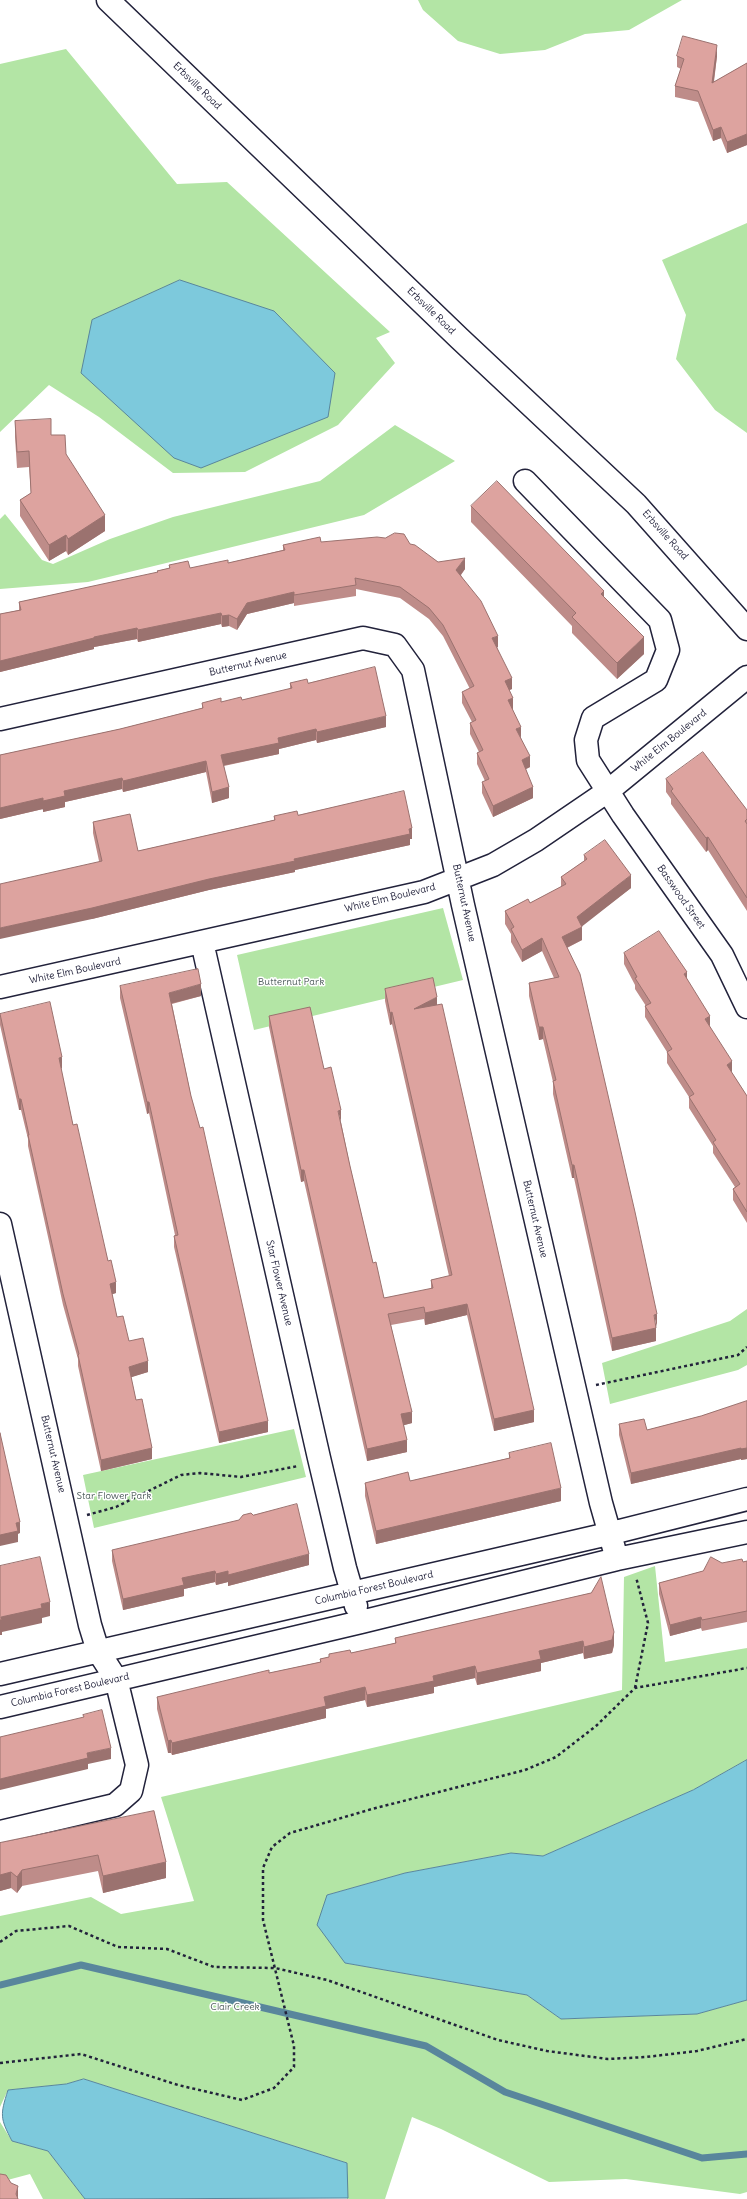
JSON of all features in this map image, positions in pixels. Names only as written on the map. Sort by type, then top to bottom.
[{"type":"street","name":"Erbsville Road","points":[[108,0],[459,338],[636,504],[747,628]]},
{"type":"street","name":"Basswood Street","points":[[525,481],[660,620],[668,650],[656,680],[593,718],[586,740],[588,760],[722,955],[747,1007]]},
{"type":"street","name":"Butternut Avenue","points":[[0,719],[363,638],[395,645],[413,670],[574,1389],[608,1534],[617,1559]]},
{"type":"street","name":"White Elm Boulevard","points":[[0,987],[424,892],[459,880],[493,864],[536,840],[608,791],[747,678]]},
{"type":"street","name":"Star Flower Avenue","points":[[202,942],[319,1458],[361,1622]]},
{"type":"street","name":"Butternut Avenue","points":[[0,1224],[90,1624],[98,1651],[116,1679],[137,1765],[131,1791],[115,1805],[0,1832]]},
{"type":"street","name":"Columbia Forest Boulevard","points":[[0,1674],[608,1534],[747,1499]]},
{"type":"street","name":"Columbia Forest Boulevard","points":[[0,1707],[361,1622],[617,1559],[747,1532]]},
{"type":"path","points":[[574,1389],[738,1355],[747,1347]]},
{"type":"path","points":[[68,1522],[116,1507],[181,1476],[200,1473],[241,1477],[299,1465],[319,1458]]},
{"type":"path","points":[[617,1559],[636,1577],[648,1623],[635,1688]]},
{"type":"path","points":[[0,2063],[81,2054],[178,2085],[242,2100],[274,2088],[294,2067],[294,2046],[263,1920],[263,1868],[272,1847],[290,1833],[372,1809],[525,1770],[556,1757],[596,1726],[635,1688],[747,1668]]},
{"type":"path","points":[[0,1942],[16,1932],[69,1926],[118,1947],[167,1948],[214,1967],[275,1968],[326,1980],[383,1998],[452,2025],[498,2040],[546,2051],[608,2059],[646,2058],[697,2050],[747,2039]]},
{"type":"green space","points":[[418,0],[682,0],[629,30],[585,34],[545,50],[500,54],[458,41],[423,10]]},
{"type":"green space","points":[[66,49],[177,184],[227,182],[390,332],[376,338],[395,363],[338,425],[245,472],[173,473],[99,417],[49,385],[0,432],[0,64]],"holes":[[[180,280],[81,373],[174,283]]]},
{"type":"green space","points":[[747,223],[747,433],[715,410],[676,359],[686,315],[662,260]]},
{"type":"green space","points":[[395,425],[455,461],[364,515],[88,582],[0,589],[0,519],[5,514],[42,560],[53,564],[110,539],[173,517],[320,481]]},
{"type":"green space","name":"Butternut Park","points":[[443,908],[463,980],[254,1030],[237,955]]},
{"type":"green space","points":[[747,1309],[747,1365],[738,1370],[610,1404],[602,1363],[730,1321]]},
{"type":"green space","name":"Star Flower Park","points":[[294,1429],[306,1477],[94,1528],[83,1475]]},
{"type":"green space","name":"Clair Creek","points":[[655,1566],[665,1662],[747,1648],[747,1760],[693,1790],[543,1856],[511,1853],[405,1873],[327,1895],[345,1963],[527,1995],[561,2019],[697,2014],[747,2000],[747,2192],[740,2194],[626,2179],[549,2182],[441,2129],[412,2117],[385,2199],[347,2199],[347,2163],[84,2079],[66,2084],[8,2090],[0,2107],[0,1916],[91,1897],[121,1914],[194,1901],[161,1797],[622,1690],[624,1577]]},
{"type":"green space","points":[[0,2122],[12,2141],[48,2151],[85,2199],[43,2199],[30,2174],[0,2182]]},
{"type":"water","points":[[180,280],[274,311],[335,373],[328,417],[201,468],[174,458],[81,373],[92,320]]},
{"type":"water","points":[[747,1760],[747,2000],[697,2014],[561,2019],[527,1995],[345,1963],[317,1925],[327,1895],[405,1873],[511,1853],[543,1856],[693,1790]]},
{"type":"water","points":[[84,2079],[347,2163],[348,2198],[85,2199],[48,2151],[12,2141],[5,2127],[2,2116],[8,2090],[66,2084]]},
{"type":"building","points":[[683,36],[717,45],[712,83],[747,63],[747,134],[727,142],[721,127],[713,130],[698,91],[675,86],[684,59],[677,56]]},
{"type":"building","points":[[51,419],[51,435],[65,435],[66,454],[105,515],[68,539],[66,535],[49,545],[20,500],[31,493],[29,451],[17,452],[15,421]]},
{"type":"building","points":[[497,481],[604,591],[601,594],[644,637],[617,663],[572,617],[576,613],[471,506]]},
{"type":"building","points":[[395,533],[404,534],[410,544],[415,545],[438,562],[465,558],[456,570],[481,601],[498,636],[492,638],[512,678],[505,681],[513,698],[508,700],[521,727],[516,729],[530,756],[522,760],[533,787],[493,806],[482,782],[489,779],[477,753],[483,750],[470,723],[476,720],[462,692],[474,686],[443,625],[429,608],[400,587],[355,578],[356,585],[294,595],[294,592],[247,603],[237,619],[229,615],[222,616],[221,613],[138,630],[137,628],[94,637],[0,661],[0,614],[21,610],[19,602],[158,572],[157,571],[170,568],[169,565],[188,561],[190,568],[228,560],[228,563],[285,550],[283,545],[320,537],[321,542],[377,537],[385,538]]},
{"type":"building","points":[[375,667],[386,716],[317,732],[316,729],[278,738],[279,743],[221,755],[229,787],[212,792],[206,761],[123,781],[122,778],[64,791],[65,796],[43,801],[43,798],[0,808],[0,755],[120,729],[203,708],[202,703],[221,698],[221,702],[241,697],[242,700],[292,688],[290,683],[307,679],[308,683]]},
{"type":"building","points":[[703,752],[747,810],[747,819],[745,821],[747,824],[747,898],[708,837],[706,838],[671,791],[673,789],[666,779]]},
{"type":"building","points":[[404,791],[412,828],[409,829],[410,834],[294,859],[295,861],[209,879],[92,908],[0,928],[0,884],[102,861],[93,822],[130,814],[138,851],[275,820],[274,816],[297,811],[298,815]]},
{"type":"building","points":[[605,840],[631,875],[577,917],[582,927],[562,937],[580,974],[657,1314],[654,1315],[656,1328],[612,1338],[574,1165],[572,1165],[553,1081],[556,1080],[543,1027],[539,1027],[529,983],[559,977],[542,938],[522,950],[511,929],[514,927],[505,911],[528,899],[530,903],[566,884],[561,877],[587,859],[584,855]]},
{"type":"building","points":[[659,931],[687,972],[684,974],[710,1016],[705,1019],[732,1061],[727,1065],[747,1096],[747,1212],[733,1189],[740,1184],[713,1142],[716,1140],[689,1097],[694,1094],[667,1052],[672,1049],[645,1006],[651,1003],[635,978],[637,977],[624,953]]},
{"type":"building","points":[[198,969],[201,984],[169,993],[191,1096],[200,1128],[203,1127],[268,1421],[219,1432],[174,1236],[178,1235],[149,1102],[147,1102],[120,986]]},
{"type":"building","points":[[433,978],[437,997],[414,1009],[442,1004],[534,1410],[494,1419],[467,1304],[425,1313],[424,1307],[388,1314],[412,1412],[401,1414],[407,1440],[367,1449],[304,1170],[301,1170],[269,1016],[310,1007],[324,1069],[331,1067],[341,1110],[338,1111],[350,1166],[373,1263],[376,1262],[384,1298],[433,1288],[431,1280],[452,1275],[392,1012],[390,1013],[385,989]]},
{"type":"building","points":[[50,1002],[62,1057],[59,1058],[73,1125],[77,1124],[108,1261],[111,1260],[116,1282],[110,1284],[117,1317],[123,1316],[129,1341],[143,1338],[148,1361],[129,1367],[136,1400],[142,1399],[152,1448],[101,1460],[79,1354],[63,1294],[21,1099],[19,1099],[0,1014]]},
{"type":"building","points":[[747,1401],[747,1448],[741,1448],[631,1473],[619,1424],[644,1419],[647,1430],[701,1416]]},
{"type":"building","points":[[0,1433],[20,1522],[16,1523],[18,1531],[0,1535]]},
{"type":"building","points":[[551,1443],[561,1488],[376,1531],[365,1483],[408,1472],[410,1481],[510,1458],[509,1453]]},
{"type":"building","points":[[297,1504],[309,1554],[228,1575],[228,1571],[216,1574],[215,1571],[182,1578],[184,1585],[123,1599],[112,1550],[239,1520],[243,1515],[251,1513],[253,1515]]},
{"type":"building","points":[[40,1557],[50,1602],[41,1604],[42,1608],[1,1617],[2,1620],[0,1620],[0,1566]]},
{"type":"building","points":[[711,1557],[722,1563],[742,1559],[743,1562],[747,1561],[747,1611],[702,1620],[701,1617],[670,1625],[659,1583],[703,1571]]},
{"type":"building","points":[[601,1577],[614,1632],[612,1640],[584,1647],[583,1641],[539,1651],[541,1659],[477,1673],[475,1666],[433,1676],[434,1681],[367,1695],[365,1687],[324,1697],[326,1706],[172,1743],[171,1740],[168,1741],[157,1697],[269,1670],[269,1673],[321,1662],[320,1659],[329,1657],[329,1654],[350,1650],[351,1653],[396,1643],[395,1638],[591,1593]]},
{"type":"building","points":[[102,1710],[111,1748],[87,1753],[88,1758],[0,1779],[0,1737],[84,1717],[83,1715]]},
{"type":"building","points":[[154,1811],[166,1862],[103,1876],[98,1855],[22,1870],[17,1877],[11,1872],[0,1875],[0,1843]]},
{"type":"building","points":[[0,2174],[6,2175],[11,2183],[18,2186],[16,2194],[18,2199],[0,2199]]},
{"type":"waterway","points":[[0,1985],[81,1965],[426,2046],[505,2092],[702,2158],[747,2154]]}]
